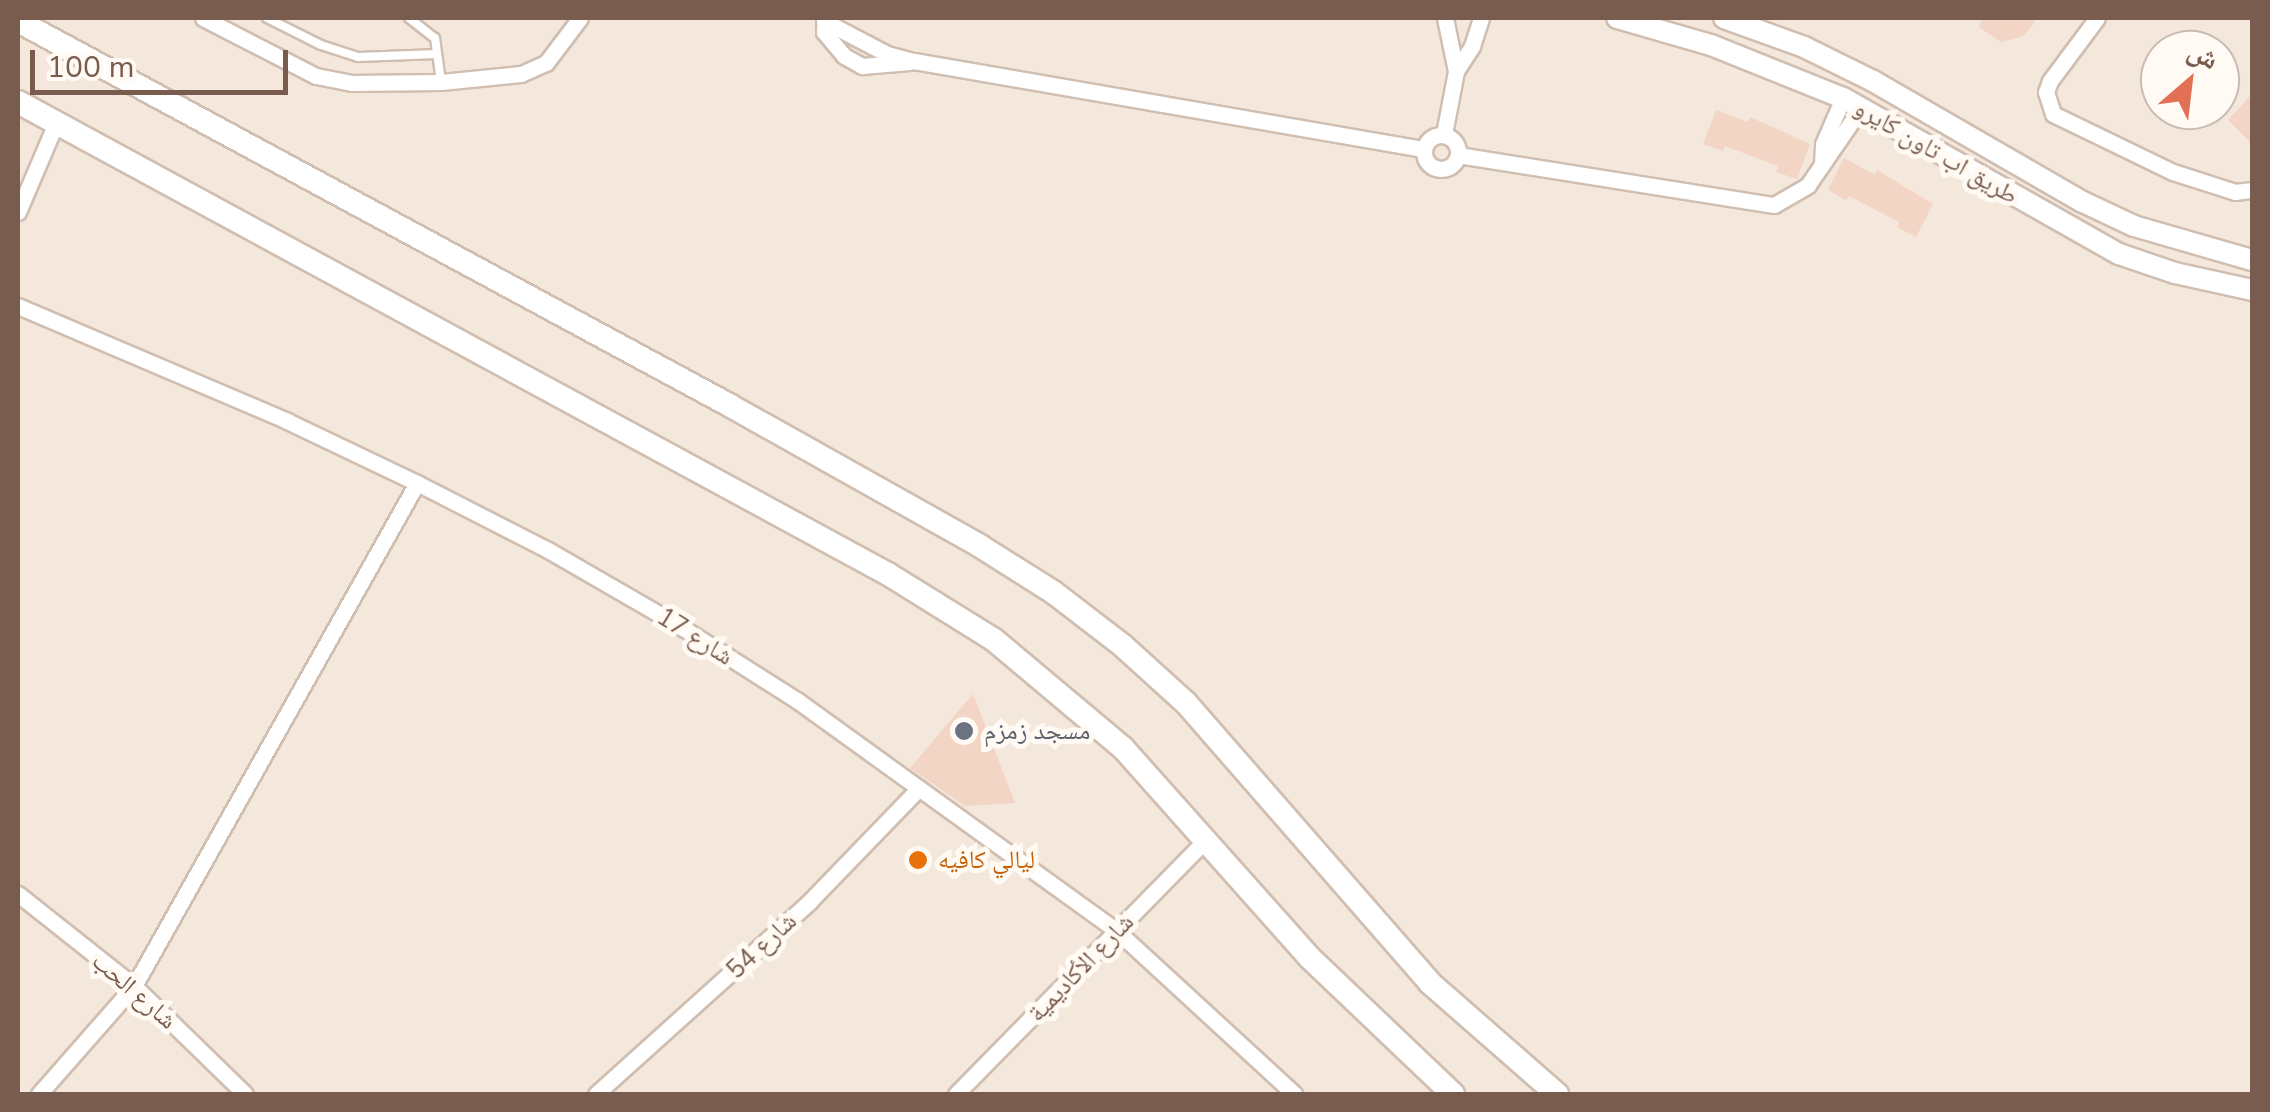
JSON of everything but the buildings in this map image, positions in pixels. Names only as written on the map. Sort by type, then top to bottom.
[{"type":"main road","points":[[18,21],[729,405],[980,546],[1053,592],[1122,645],[1186,703],[1430,983],[1558,1094]]},
{"type":"main road","points":[[18,102],[958,616],[1092,719],[1154,779],[1344,994],[1453,1094]]},
{"type":"street","points":[[203,18],[333,81],[441,82],[521,74],[546,63],[580,18]]},
{"type":"street","points":[[1445,18],[1456,72]]},
{"type":"street","points":[[1444,134],[1456,72],[1472,46],[1482,18]]},
{"type":"street","name":"طريق اب تاون كايرو","points":[[1617,18],[1711,45],[1852,103],[2119,254],[2175,274],[2252,290]]},
{"type":"street","name":"طريق اب تاون كايرو","points":[[1724,18],[1804,47],[1874,81],[2134,226],[2252,260]]},
{"type":"street","points":[[2097,18],[2050,82],[2046,92],[2053,114],[2173,172],[2236,192],[2252,190]]},
{"type":"street","points":[[819,19],[833,45],[862,66],[914,61]]},
{"type":"street","points":[[819,19],[888,54],[914,61],[1423,149]]},
{"type":"street","points":[[1458,155],[1774,205],[1794,197],[1822,164],[1823,144],[1852,103]]},
{"type":"street","points":[[18,212],[56,123]]},
{"type":"street","points":[[1444,134],[1455,142],[1458,155],[1451,166],[1438,169],[1426,162],[1423,149],[1430,137],[1444,134]]},
{"type":"street","points":[[2004,191],[2020,164]]},
{"type":"street","points":[[2175,274],[2252,276]]},
{"type":"street","name":"شارع 17","points":[[18,306],[286,421],[418,483],[548,550],[683,628],[798,701],[1117,931],[1294,1094]]},
{"type":"street","points":[[39,1094],[134,986],[418,483]]},
{"type":"street","name":"شارع 54","points":[[596,1094],[809,902],[919,788]]},
{"type":"street","name":"شارع الأكاديمية","points":[[956,1094],[1206,840]]},
{"type":"street","name":"شارع الحب","points":[[18,894],[134,986],[245,1094]]},
{"type":"lane","points":[[267,18],[321,45],[358,57],[437,54]]},
{"type":"lane","points":[[409,18],[436,38],[441,82]]},
{"type":"shaded area","points":[[18,18],[2252,18],[2252,1094],[18,1094]]},
{"type":"place","name":"مسجد زمزم","points":[[964,731]]},
{"type":"place","name":"ليالي كافيه","points":[[918,860]]}]
